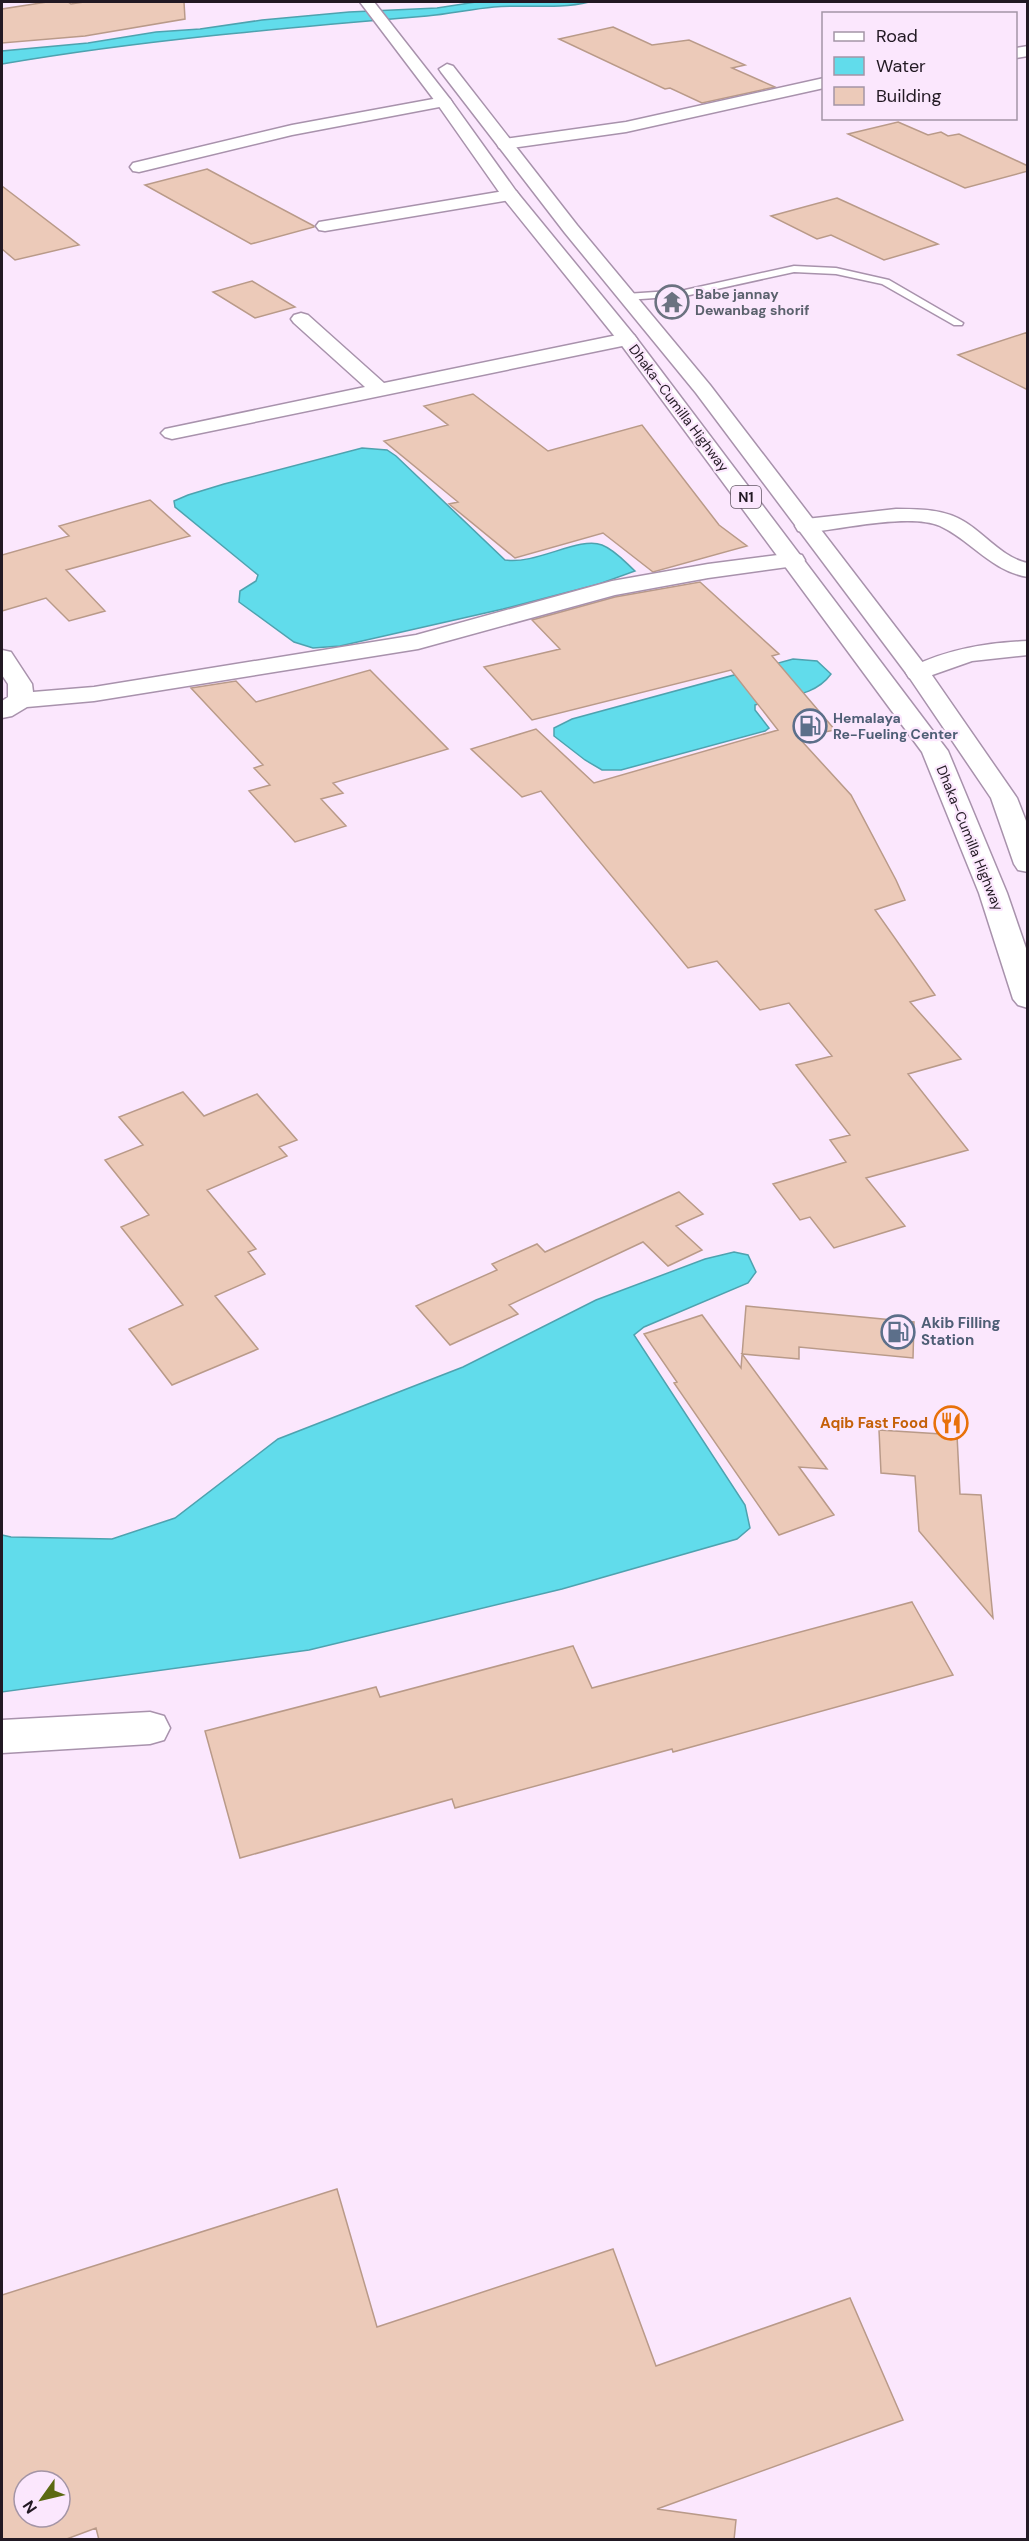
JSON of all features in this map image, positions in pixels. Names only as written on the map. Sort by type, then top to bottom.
[{"type":"main road","name":"Dhaka–Cumilla Highway","points":[[369,4],[444,102],[510,195],[627,339],[935,751],[993,893],[1028,999]]},
{"type":"main road","name":"Dhaka–Cumilla Highway","points":[[433,50],[626,297],[703,389],[918,673],[1004,798],[1028,864]]},
{"type":"main road","points":[[505,144],[622,128],[695,114],[822,83]]},
{"type":"main road","points":[[139,167],[313,125],[444,102]]},
{"type":"main road","points":[[325,226],[510,195]]},
{"type":"main road","points":[[301,320],[380,390]]},
{"type":"main road","points":[[172,433],[627,339]]},
{"type":"main road","points":[[806,526],[895,516],[924,516],[946,520],[987,547],[1008,566],[1028,570]]},
{"type":"main road","points":[[11,706],[378,649],[460,631],[612,588],[708,571],[794,560]]},
{"type":"main road","points":[[918,673],[943,660],[970,652],[1028,648]]},
{"type":"main road","points":[[2,657],[20,684],[11,706]]},
{"type":"main road","points":[[2,1737],[150,1728]]},
{"type":"lane","points":[[626,297],[685,293],[794,269],[836,271],[885,282],[958,323]]},
{"type":"water","points":[[476,2],[589,2],[565,6],[494,7],[427,16],[213,36],[107,48],[2,64],[2,51],[88,43],[156,32],[200,29],[262,20],[349,12],[437,8]]},
{"type":"water","points":[[362,448],[387,450],[396,456],[505,560],[530,558],[592,543],[611,550],[635,571],[599,584],[503,609],[340,646],[313,648],[294,642],[239,602],[240,591],[256,581],[258,575],[175,507],[174,501],[224,484]]},
{"type":"water","points":[[793,659],[817,661],[831,674],[824,682],[806,692],[755,705],[755,710],[769,728],[765,731],[621,770],[602,770],[554,736],[554,728],[572,719]]},
{"type":"water","points":[[734,1252],[748,1255],[756,1272],[748,1283],[644,1327],[634,1335],[745,1505],[750,1528],[737,1539],[562,1589],[309,1650],[2,1692],[2,1535],[112,1539],[175,1518],[278,1439],[463,1367],[596,1300],[705,1259]]},
{"type":"building","points":[[47,2],[71,4],[184,2],[185,19],[85,36],[2,43],[2,9]]},
{"type":"building","points":[[613,27],[652,45],[689,40],[745,65],[732,68],[775,87],[702,103],[670,88],[665,89],[559,39]]},
{"type":"building","points":[[898,122],[928,135],[941,132],[948,136],[959,134],[1028,166],[1028,171],[965,188],[848,134]]},
{"type":"building","points":[[207,169],[314,227],[251,244],[145,185]]},
{"type":"building","points":[[2,186],[79,245],[15,260],[2,249]]},
{"type":"building","points":[[837,198],[938,244],[884,260],[831,235],[817,239],[771,216]]},
{"type":"building","points":[[252,281],[295,307],[255,318],[213,292]]},
{"type":"building","points":[[1028,332],[1028,390],[958,355]]},
{"type":"building","points":[[473,394],[548,451],[642,425],[719,525],[747,546],[653,572],[603,533],[515,558],[449,504],[458,502],[384,441],[448,425],[424,406]]},
{"type":"building","points":[[150,500],[190,536],[66,570],[105,611],[69,621],[46,598],[2,611],[2,555],[69,536],[59,526]]},
{"type":"building","points":[[700,582],[779,654],[772,656],[835,730],[798,737],[851,795],[896,880],[905,900],[875,910],[935,995],[910,1002],[961,1059],[908,1074],[968,1150],[866,1178],[905,1226],[834,1248],[810,1217],[800,1220],[773,1184],[846,1162],[830,1140],[850,1135],[796,1065],[832,1056],[789,1003],[760,1010],[717,961],[688,968],[541,791],[522,797],[471,749],[536,729],[594,783],[778,730],[731,670],[532,720],[484,667],[560,649],[532,620],[615,597]]},
{"type":"building","points":[[370,670],[448,749],[333,783],[343,793],[321,799],[346,826],[295,842],[249,791],[270,785],[254,768],[263,765],[191,688],[236,681],[256,702]]},
{"type":"building","points":[[183,1092],[204,1116],[257,1094],[297,1140],[279,1147],[287,1156],[207,1190],[256,1249],[248,1252],[265,1274],[215,1296],[258,1349],[172,1385],[129,1329],[183,1305],[121,1227],[149,1215],[105,1160],[143,1145],[119,1117]]},
{"type":"building","points":[[679,1192],[703,1214],[676,1226],[702,1250],[668,1266],[643,1242],[509,1305],[518,1314],[450,1345],[416,1306],[497,1270],[492,1264],[537,1244],[545,1252]]},
{"type":"building","points":[[746,1306],[914,1322],[913,1358],[799,1347],[799,1359],[742,1354]]},
{"type":"building","points":[[702,1315],[741,1368],[742,1354],[827,1469],[799,1467],[834,1515],[779,1535],[674,1383],[677,1382],[644,1334]]},
{"type":"building","points":[[879,1430],[957,1435],[960,1494],[981,1495],[993,1618],[919,1531],[915,1476],[881,1473]]},
{"type":"building","points":[[912,1602],[953,1675],[673,1752],[672,1749],[455,1808],[452,1799],[240,1858],[205,1731],[376,1687],[380,1697],[573,1646],[592,1688]]},
{"type":"building","points":[[337,2189],[377,2327],[613,2249],[656,2366],[850,2298],[903,2420],[657,2509],[736,2520],[734,2540],[99,2540],[96,2528],[64,2540],[2,2540],[2,2295]]},
{"type":"place","name":"Babe jannay Dewanbag shorif","points":[[672,302]]},
{"type":"place","name":"Hemalaya Re-Fueling Center","points":[[810,726]]},
{"type":"place","name":"Akib Filling Station","points":[[898,1332]]},
{"type":"place","name":"Aqib Fast Food","points":[[951,1423]]}]
